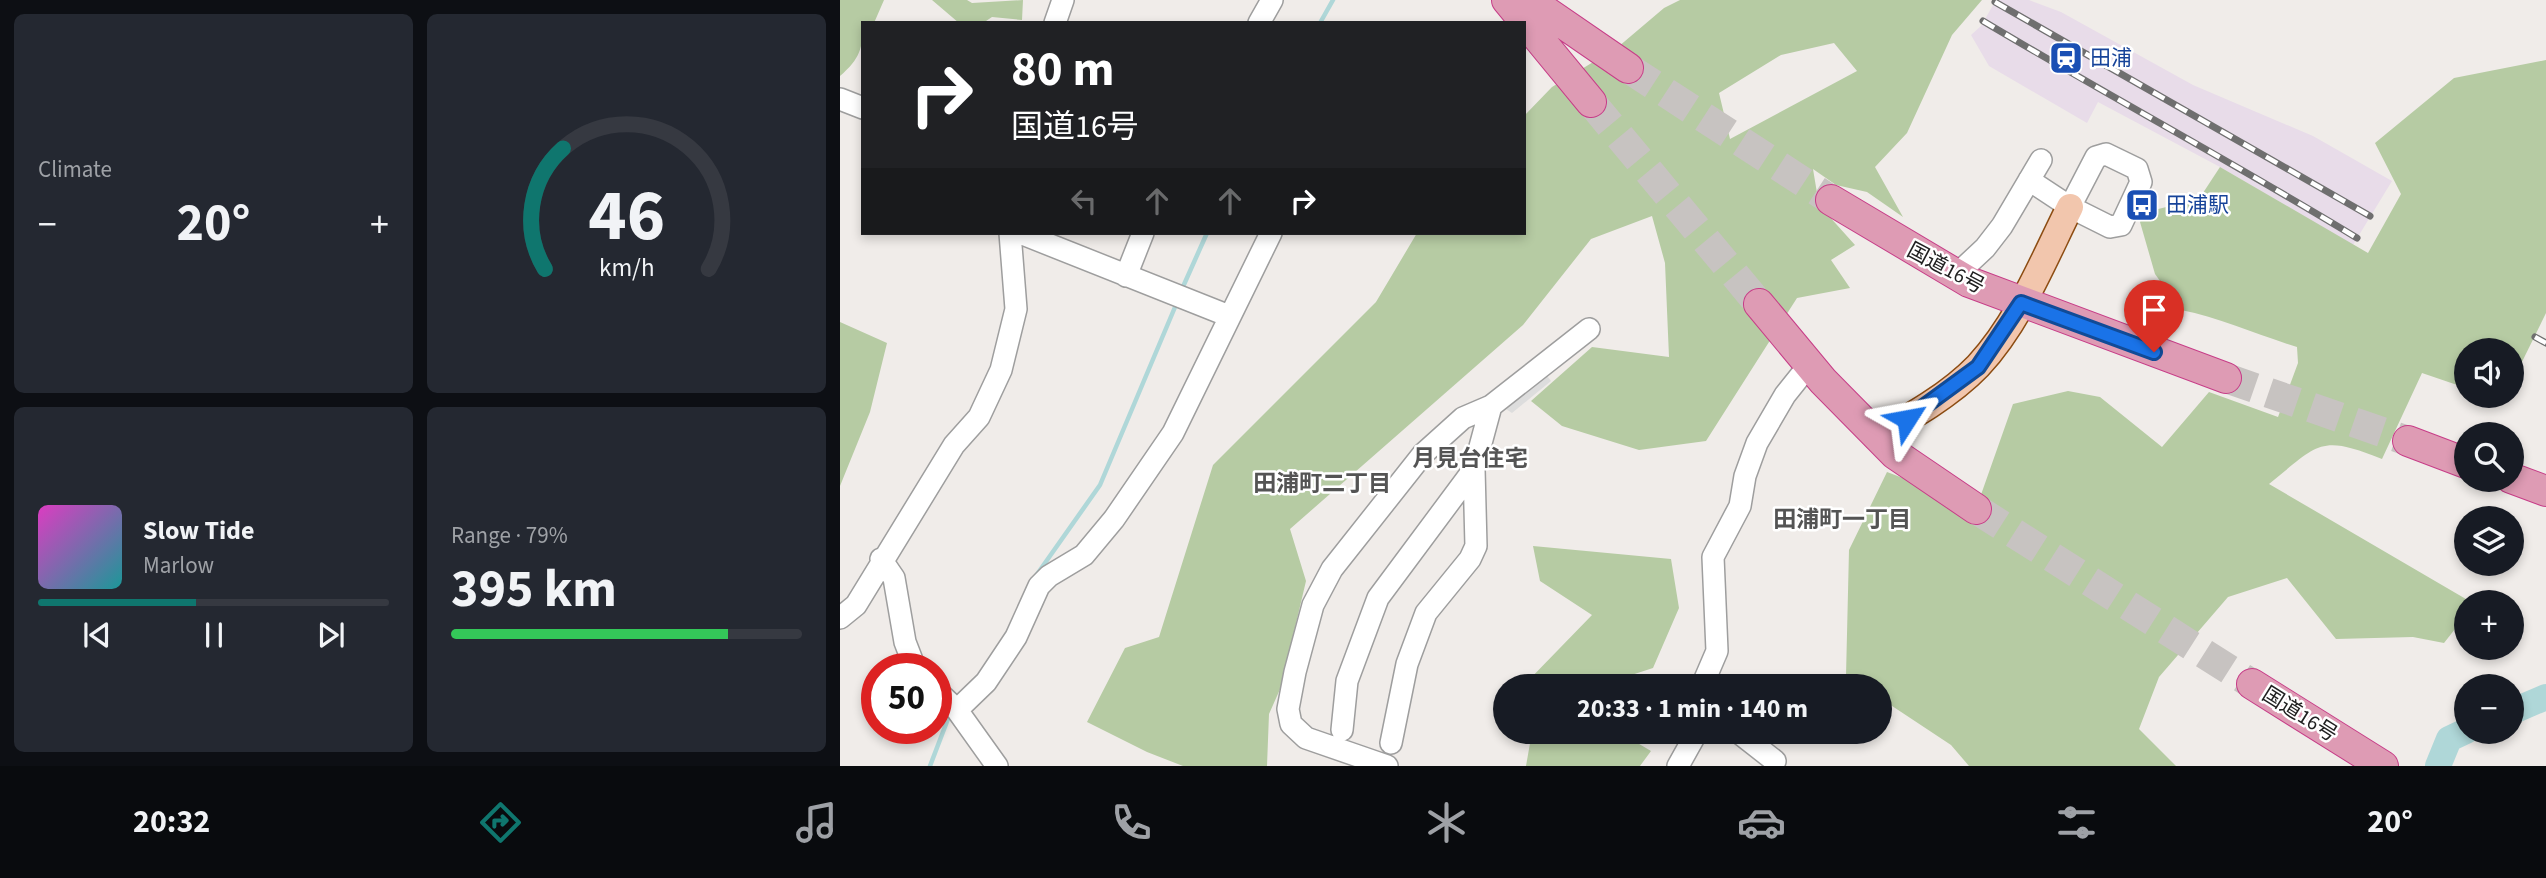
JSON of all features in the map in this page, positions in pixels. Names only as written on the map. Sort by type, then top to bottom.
[{"type":"highway","points":[[1530,9],[1628,68]]},
{"type":"highway","points":[[1530,9],[1591,102]]},
{"type":"highway","name":"国道16号","points":[[1831,200],[1955,276],[2226,378]]},
{"type":"highway","points":[[1759,304],[1809,365],[1876,436],[1920,474],[1976,509]]},
{"type":"highway","points":[[2407,442],[2454,459]]},
{"type":"highway","points":[[2524,483],[2546,491]]},
{"type":"highway","name":"国道16号","points":[[2252,684],[2384,766]]},
{"type":"main road","points":[[1876,436],[1929,404],[1978,367],[2021,303],[2070,207]]},
{"type":"street","points":[[1056,21],[1063,0]]},
{"type":"street","points":[[1260,21],[1272,0]]},
{"type":"street","points":[[840,99],[861,107]]},
{"type":"street","points":[[1955,276],[1985,248],[2041,160]]},
{"type":"street","points":[[2029,180],[2070,207]]},
{"type":"street","points":[[840,618],[856,604],[881,559],[954,445],[979,417],[1001,370],[1016,309],[1010,235]]},
{"type":"street","points":[[1025,235],[1229,316]]},
{"type":"street","points":[[1126,276],[1142,235]]},
{"type":"street","points":[[957,710],[986,682],[1016,637],[1039,586],[1049,576],[1084,555],[1114,519],[1173,433],[1269,235]]},
{"type":"street","points":[[1387,766],[1306,738],[1292,724],[1288,709],[1313,605],[1332,569],[1423,454],[1463,418],[1491,406],[1589,329]]},
{"type":"street","points":[[1707,674],[1717,651],[1713,557],[1740,506],[1745,476],[1757,443],[1785,395],[1809,365]]},
{"type":"street","points":[[1391,743],[1407,664],[1426,613],[1470,559],[1476,546],[1474,469],[1491,406]]},
{"type":"street","points":[[1342,730],[1347,681],[1378,598],[1474,469]]},
{"type":"street","points":[[881,559],[894,578],[909,653]]},
{"type":"street","points":[[952,705],[997,766]]},
{"type":"street","points":[[1678,766],[1690,744]]},
{"type":"street","points":[[1753,744],[1775,761]]},
{"type":"shaded area","points":[[1996,0],[2029,0],[2061,12],[2193,85],[2313,136],[2392,181],[2353,245],[2220,167],[2098,102],[2087,123],[1989,66],[1971,35],[1981,26]]},
{"type":"shaded area","points":[[1544,372],[1551,381],[1512,413],[1500,405]]},
{"type":"green space","points":[[840,0],[884,0],[875,21],[861,21],[859,52],[840,76]]},
{"type":"green space","points":[[932,0],[967,0],[972,3],[1023,0],[1022,20],[992,17],[986,21],[957,21]]},
{"type":"green space","points":[[1680,0],[1982,0],[1952,35],[1907,133],[1875,167],[1903,217],[1867,192],[1836,185],[1813,169],[1819,205],[1855,245],[1831,260],[1850,288],[1797,298],[1706,441],[1639,450],[1562,426],[1531,401],[1592,347],[1669,357],[1665,263],[1652,216],[1591,239],[1523,325],[1290,529],[1306,581],[1281,687],[1269,714],[1267,766],[1183,766],[1147,752],[1087,722],[1125,648],[1159,637],[1213,465],[1376,302],[1416,235],[1526,235],[1526,114],[1552,87],[1618,47],[1664,8]],"holes":[[[1834,43],[1857,71],[1730,139],[1719,93],[1781,55]]]},
{"type":"green space","points":[[2546,60],[2546,313],[2524,358],[2524,338],[2454,338],[2454,384],[2422,373],[2382,459],[2345,447],[2321,447],[2310,452],[2269,484],[2454,592],[2454,630],[2444,643],[2413,637],[2336,639],[2287,578],[2228,597],[2159,677],[2139,729],[2176,766],[1969,766],[1951,745],[1892,706],[1892,674],[1846,674],[1849,550],[1887,472],[1977,506],[2013,404],[2068,391],[2100,397],[2162,447],[2209,392],[2278,417],[2298,363],[2297,347],[2181,310],[2155,274],[2140,222],[2146,212],[2199,199],[2220,167],[2368,253],[2401,194],[2375,143],[2454,78]]},
{"type":"green space","points":[[840,322],[887,343],[870,412],[840,486]]},
{"type":"green space","points":[[1533,546],[1671,559],[1679,608],[1653,668],[1635,674],[1535,674],[1592,615],[1540,581]]},
{"type":"green space","points":[[1530,744],[1639,744],[1651,751],[1640,766],[1526,766]]},
{"type":"waterway","points":[[1321,21],[1333,0]]},
{"type":"waterway","points":[[1182,289],[1206,235]]},
{"type":"waterway","points":[[1033,580],[1100,485],[1178,300]]},
{"type":"waterway","points":[[2524,706],[2546,697]]},
{"type":"waterway","points":[[2438,766],[2449,739],[2454,737]]},
{"type":"waterway","points":[[930,766],[938,744]]},
{"type":"tunnel","points":[[1628,68],[1831,200]]},
{"type":"tunnel","points":[[1591,102],[1759,304]]},
{"type":"tunnel","points":[[2226,378],[2408,441]]},
{"type":"tunnel","points":[[1976,509],[2252,684]]},
{"type":"railway","points":[[1995,2],[2370,216]]},
{"type":"railway","points":[[1983,21],[2357,238]]},
{"type":"railway","points":[[2535,337],[2546,343]]},
{"type":"place","name":"田浦","points":[[2066,58]]},
{"type":"place","name":"田浦駅","points":[[2142,205]]},
{"type":"district","name":"月見台住宅","points":[[1470,458]]},
{"type":"district","name":"田浦町二丁目","points":[[1322,483]]},
{"type":"district","name":"田浦町一丁目","points":[[1842,519]]},
{"type":"route","points":[[1907,419],[1978,367],[2021,303],[2154,352]]}]
